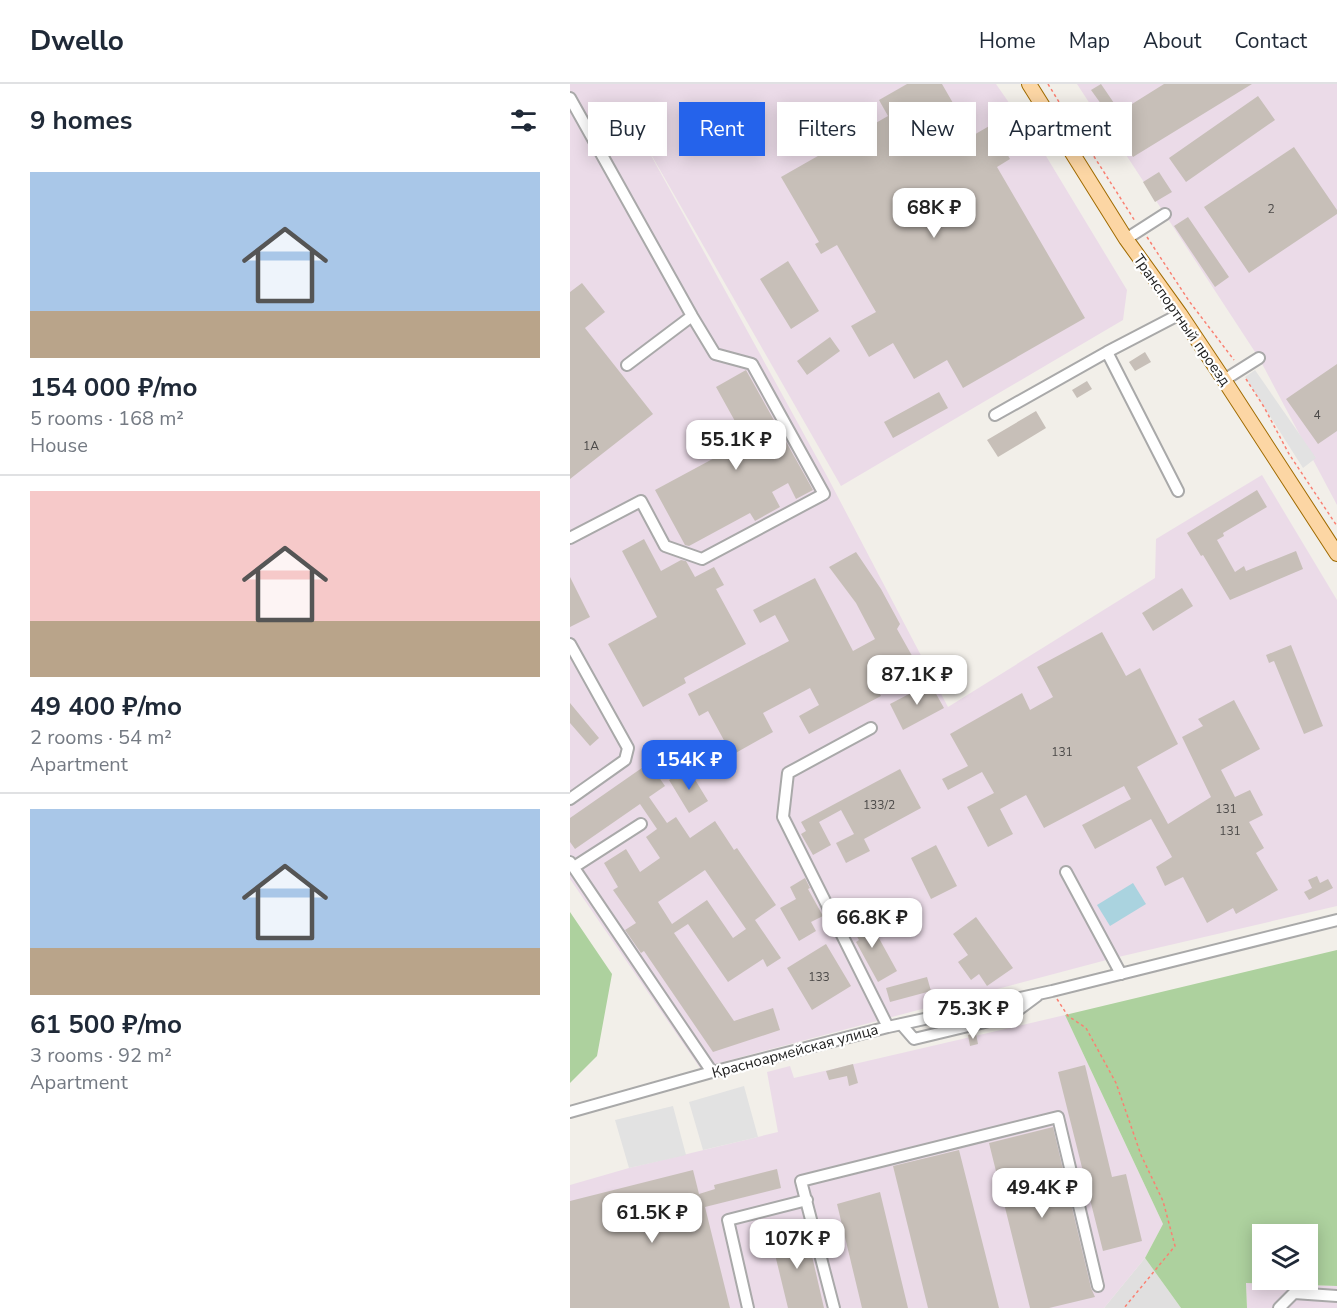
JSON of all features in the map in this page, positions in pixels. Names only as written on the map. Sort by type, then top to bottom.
[{"type":"main road","name":"Транспортный проезд","points":[[1029,84],[1041,102]]},
{"type":"main road","name":"Транспортный проезд","points":[[1075,156],[1126,239],[1180,314],[1337,554]]},
{"type":"street","points":[[570,98],[692,316],[716,354],[752,364],[824,494],[702,560],[665,546],[641,501],[570,538]]},
{"type":"street","points":[[1126,239],[1165,214]]},
{"type":"street","points":[[995,415],[1180,314]]},
{"type":"street","points":[[627,365],[692,316]]},
{"type":"street","points":[[1107,352],[1178,491]]},
{"type":"street","points":[[1224,380],[1259,358]]},
{"type":"street","points":[[570,644],[628,748],[626,760],[570,799]]},
{"type":"street","points":[[871,728],[788,773],[783,817],[888,1027]]},
{"type":"street","points":[[641,824],[572,865],[712,1072]]},
{"type":"street","points":[[1066,872],[1121,974]]},
{"type":"street","name":"Красноармейская улица","points":[[570,1112],[712,1072],[888,1027],[1047,992],[1337,920]]},
{"type":"street","points":[[901,1024],[914,1039],[1010,1016],[1047,992]]},
{"type":"street","points":[[834,1308],[801,1180],[1058,1117],[1098,1286]]},
{"type":"street","points":[[748,1308],[728,1220],[807,1200]]},
{"type":"street","points":[[1279,1308],[1294,1293],[1337,1296]]},
{"type":"path","points":[[1048,84],[1059,102]]},
{"type":"path","points":[[1094,156],[1128,212],[1189,301],[1240,369],[1264,407],[1289,454],[1337,526]]},
{"type":"path","points":[[1047,992],[1068,1016],[1086,1029],[1116,1083],[1141,1155],[1163,1201],[1175,1246],[1124,1308]]},
{"type":"shaded area","points":[[570,84],[996,84],[1008,102],[988,102],[988,156],[1046,156],[1127,290],[1123,320],[841,486],[652,156],[667,156],[667,102],[588,102],[588,156],[651,156],[828,478],[948,707],[1155,578],[1156,539],[1262,475],[1337,600],[1337,906],[1114,958],[700,1068],[570,879]]},
{"type":"shaded area","points":[[1077,84],[1337,84],[1337,505],[1259,358],[1127,156],[1132,156],[1132,102],[1089,102]]},
{"type":"shaded area","points":[[1255,370],[1316,458],[1303,468],[1245,377]]},
{"type":"shaded area","points":[[1065,1015],[1163,1224],[1145,1258],[1104,1308],[570,1308],[570,1185],[629,1168],[778,1132],[767,1072],[790,1066],[794,1078]]},
{"type":"shaded area","points":[[744,1086],[758,1137],[703,1150],[689,1102]]},
{"type":"shaded area","points":[[673,1106],[686,1155],[629,1168],[615,1120]]},
{"type":"shaded area","points":[[1145,1258],[1181,1308],[1104,1308]]},
{"type":"shaded area","points":[[1246,1283],[1252,1283],[1252,1290],[1318,1290],[1318,1285],[1337,1286],[1337,1308],[1247,1308]]},
{"type":"green space","points":[[570,912],[612,974],[597,1056],[570,1083]]},
{"type":"green space","points":[[1337,950],[1337,1286],[1318,1285],[1318,1224],[1252,1224],[1252,1283],[1246,1283],[1247,1308],[1181,1308],[1145,1258],[1163,1224],[1065,1015]]},
{"type":"water","points":[[1133,883],[1146,904],[1110,926],[1097,905]]},
{"type":"building","points":[[907,84],[942,84],[952,102],[889,102],[889,156],[976,156],[976,134],[988,127],[988,156],[1008,156],[1010,159],[997,167],[1085,318],[963,388],[947,360],[914,379],[893,343],[869,357],[851,326],[876,312],[837,245],[821,254],[815,244],[819,242],[781,177],[818,156],[877,156],[877,122],[888,116],[879,100]]},
{"type":"building","points":[[1101,84],[1113,102],[1100,102],[1091,90]]},
{"type":"building","points":[[1164,84],[1252,84],[1133,157],[1132,104]]},
{"type":"building","points":[[1258,96],[1275,120],[1186,182],[1169,158]]},
{"type":"building","points":[[1294,147],[1337,210],[1337,214],[1249,273],[1204,207]]},
{"type":"building","points":[[1159,172],[1172,192],[1155,202],[1143,182]]},
{"type":"building","points":[[1188,217],[1229,277],[1215,287],[1174,226]]},
{"type":"building","points":[[788,261],[819,311],[791,329],[760,279]]},
{"type":"building","points":[[582,283],[605,312],[585,328],[653,414],[570,479],[570,292]]},
{"type":"building","points":[[830,337],[840,351],[807,375],[797,361]]},
{"type":"building","points":[[1145,352],[1151,362],[1135,371],[1129,362]]},
{"type":"building","points":[[1337,364],[1337,431],[1318,444],[1286,399]]},
{"type":"building","points":[[746,370],[813,490],[796,499],[788,483],[772,492],[780,507],[755,521],[750,513],[689,546],[685,545],[655,490],[746,441],[716,387]]},
{"type":"building","points":[[1087,381],[1092,389],[1077,398],[1072,390]]},
{"type":"building","points":[[939,392],[948,408],[893,438],[884,422]]},
{"type":"building","points":[[1036,411],[1046,428],[998,457],[987,440]]},
{"type":"building","points":[[1257,490],[1267,507],[1223,533],[1224,536],[1217,540],[1235,572],[1244,566],[1246,571],[1296,551],[1303,569],[1230,600],[1187,533]]},
{"type":"building","points":[[644,539],[661,571],[681,560],[686,561],[695,577],[714,567],[724,585],[716,589],[746,644],[684,678],[686,683],[643,707],[608,644],[657,617],[622,551]]},
{"type":"building","points":[[856,552],[881,589],[900,624],[897,629],[915,661],[874,682],[881,696],[809,734],[799,716],[819,705],[810,688],[763,713],[773,732],[732,755],[708,711],[699,716],[688,694],[789,641],[775,615],[760,623],[753,610],[815,578],[853,651],[875,639],[856,603],[829,567]]},
{"type":"building","points":[[570,577],[590,617],[570,627]]},
{"type":"building","points":[[1182,588],[1193,606],[1153,631],[1142,613]]},
{"type":"building","points":[[1102,632],[1126,676],[1140,668],[1178,744],[1137,767],[1168,824],[1211,797],[1182,737],[1203,726],[1198,719],[1234,700],[1260,749],[1221,770],[1235,797],[1250,790],[1263,815],[1249,822],[1264,848],[1256,853],[1278,890],[1236,914],[1233,908],[1207,923],[1183,877],[1165,886],[1156,867],[1172,857],[1151,819],[1095,849],[1082,825],[1131,799],[1124,786],[1044,828],[1026,795],[1000,809],[1013,834],[988,847],[967,807],[994,793],[982,772],[948,790],[942,779],[968,766],[950,734],[1022,693],[1030,710],[1053,697],[1037,667]]},
{"type":"building","points":[[1291,645],[1323,726],[1304,734],[1274,661],[1269,663],[1266,655]]},
{"type":"building","points":[[930,683],[944,708],[903,730],[890,704]]},
{"type":"building","points":[[570,703],[599,738],[590,746],[570,723]]},
{"type":"building","points":[[649,763],[665,786],[649,797],[667,823],[676,817],[690,838],[715,821],[734,850],[737,848],[776,905],[755,920],[781,958],[767,967],[763,959],[728,982],[688,924],[674,933],[734,1021],[773,1008],[780,1030],[713,1052],[644,951],[641,953],[625,930],[636,923],[613,890],[618,887],[604,863],[626,849],[640,872],[660,858],[646,837],[657,829],[640,804],[575,849],[570,842],[570,818]],"holes":[[[705,870],[746,929],[733,938],[707,900],[672,924],[658,902]]]},
{"type":"building","points":[[688,768],[708,801],[689,813],[669,780]]},
{"type":"building","points":[[900,769],[921,808],[864,839],[870,851],[846,863],[836,843],[854,834],[841,810],[819,822],[831,845],[813,855],[801,834],[806,831],[801,822]]},
{"type":"building","points":[[936,845],[957,886],[931,899],[911,858]]},
{"type":"building","points":[[1317,876],[1320,883],[1328,879],[1333,888],[1309,900],[1304,892],[1312,888],[1308,880]]},
{"type":"building","points":[[805,878],[810,888],[808,889],[823,916],[811,922],[816,931],[799,941],[780,908],[796,899],[790,887]]},
{"type":"building","points":[[849,906],[866,936],[875,931],[897,971],[878,982],[842,910]]},
{"type":"building","points":[[976,917],[1013,968],[987,986],[979,974],[971,980],[958,962],[968,955],[953,934]]},
{"type":"building","points":[[826,944],[851,986],[812,1010],[787,968]]},
{"type":"building","points":[[927,977],[931,991],[890,1002],[886,988]]},
{"type":"building","points":[[976,1034],[978,1044],[970,1046],[968,1035]]},
{"type":"building","points":[[853,1064],[858,1083],[849,1086],[847,1076],[829,1080],[826,1071]]},
{"type":"building","points":[[1085,1065],[1112,1177],[1126,1174],[1142,1241],[1103,1251],[1058,1072]]},
{"type":"building","points":[[1053,1127],[1095,1297],[1049,1308],[1030,1308],[989,1143]]},
{"type":"building","points":[[959,1150],[999,1308],[928,1308],[893,1166]]},
{"type":"building","points":[[777,1169],[781,1188],[705,1207],[730,1308],[570,1308],[570,1201],[693,1170],[699,1194],[715,1189],[714,1185]]},
{"type":"building","points":[[880,1192],[908,1308],[862,1308],[837,1204]]},
{"type":"building","points":[[806,1228],[824,1308],[788,1308],[771,1238]]}]
